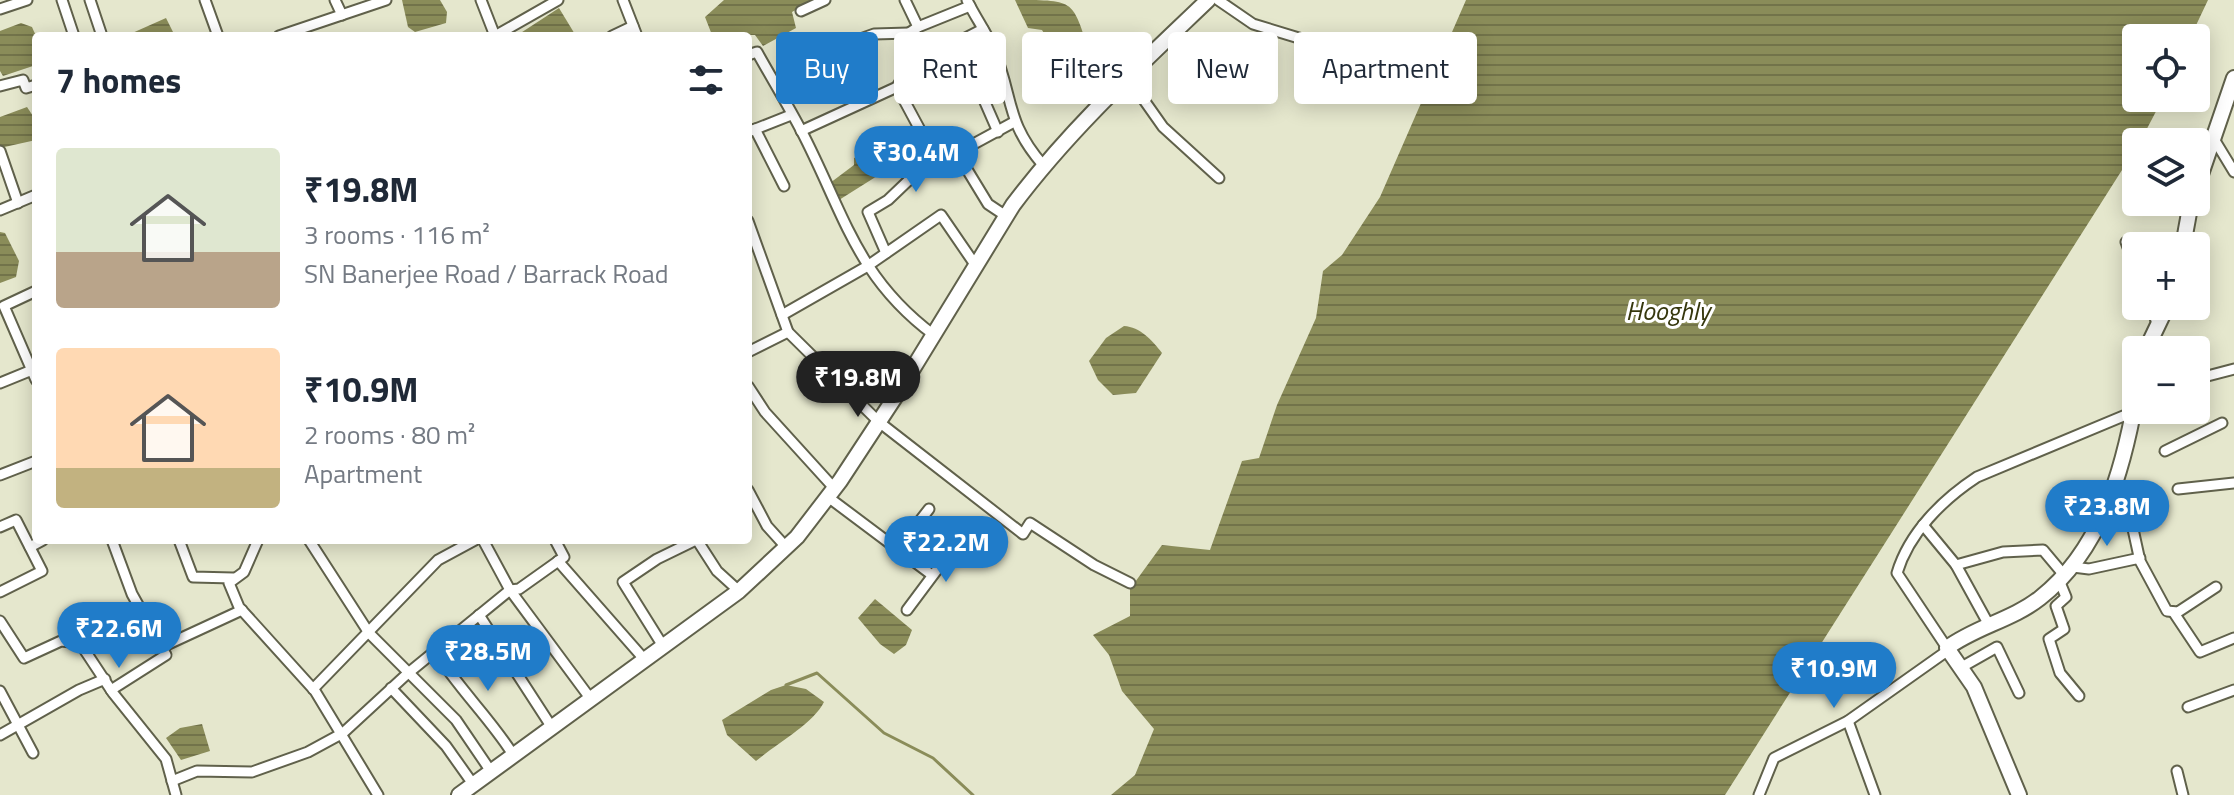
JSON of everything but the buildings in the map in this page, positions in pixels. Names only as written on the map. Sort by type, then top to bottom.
[{"type":"street","points":[[0,9],[27,0]]},
{"type":"street","points":[[62,0],[73,32]]},
{"type":"street","points":[[90,0],[101,32]]},
{"type":"street","points":[[205,0],[217,32]]},
{"type":"street","points":[[335,0],[342,15]]},
{"type":"street","points":[[291,32],[386,0]]},
{"type":"street","points":[[481,0],[493,32]]},
{"type":"street","points":[[502,32],[558,0]]},
{"type":"street","points":[[623,0],[635,31]]},
{"type":"street","points":[[801,11],[825,0]]},
{"type":"street","points":[[905,0],[913,30]]},
{"type":"street","points":[[1218,0],[1253,24],[1294,37]]},
{"type":"street","points":[[878,34],[913,30],[968,3],[984,32]]},
{"type":"street","points":[[1152,51],[1199,3]]},
{"type":"street","points":[[977,32],[983,29]]},
{"type":"street","points":[[752,54],[757,52],[801,131],[866,267],[907,314],[934,335]]},
{"type":"street","points":[[2210,150],[2234,78]]},
{"type":"street","points":[[0,86],[23,80],[26,88],[32,86]]},
{"type":"street","points":[[801,131],[894,88]]},
{"type":"street","points":[[1006,93],[1024,143],[1043,165]]},
{"type":"street","points":[[906,104],[926,141],[960,158],[988,204],[1006,216]]},
{"type":"street","points":[[986,104],[998,132]]},
{"type":"street","points":[[459,795],[512,753],[739,591],[786,547],[831,492],[879,422],[1006,216],[1043,165],[1101,104]]},
{"type":"street","points":[[1147,104],[1163,127],[1219,178]]},
{"type":"street","points":[[752,130],[791,115]]},
{"type":"street","points":[[886,253],[868,212],[888,200],[906,181],[1014,122]]},
{"type":"street","points":[[752,132],[784,186]]},
{"type":"street","points":[[2214,139],[2234,172]]},
{"type":"street","points":[[0,151],[18,203]]},
{"type":"street","points":[[0,210],[32,197]]},
{"type":"street","points":[[782,315],[866,267],[941,215],[976,266]]},
{"type":"street","points":[[752,232],[788,332],[879,422],[1023,534],[1030,523],[1094,565],[1130,583]]},
{"type":"street","points":[[32,293],[4,306],[32,371]]},
{"type":"street","points":[[2156,320],[2159,328]]},
{"type":"street","points":[[2154,336],[2162,320]]},
{"type":"street","points":[[752,350],[788,332]]},
{"type":"street","points":[[2210,375],[2234,369]]},
{"type":"street","points":[[0,383],[32,376]]},
{"type":"street","points":[[752,392],[831,492],[932,575]]},
{"type":"street","points":[[2019,795],[1974,687],[1897,573],[1923,525],[1955,491],[1977,477],[2122,410]]},
{"type":"street","points":[[2165,451],[2222,423]]},
{"type":"street","points":[[1759,795],[1774,758],[1848,721],[1947,650],[2038,600],[2065,574],[2097,533],[2130,424]]},
{"type":"street","points":[[0,475],[32,463]]},
{"type":"street","points":[[2114,482],[2126,497],[2140,558],[2167,611],[2174,613],[2200,652],[2234,638]]},
{"type":"street","points":[[2178,489],[2234,483]]},
{"type":"street","points":[[752,498],[767,526],[786,547]]},
{"type":"street","points":[[898,549],[929,509]]},
{"type":"street","points":[[0,527],[16,520],[42,571],[0,592]]},
{"type":"street","points":[[1923,525],[1956,565],[1989,625]]},
{"type":"street","points":[[907,610],[960,539]]},
{"type":"street","points":[[30,547],[36,544]]},
{"type":"street","points":[[111,690],[166,655],[132,594],[113,544]]},
{"type":"street","points":[[181,544],[193,577],[233,578]]},
{"type":"street","points":[[256,544],[244,572],[229,583],[242,610],[313,689],[343,733],[378,795]]},
{"type":"street","points":[[311,544],[349,607],[369,633],[456,720],[490,770]]},
{"type":"street","points":[[313,689],[438,560],[468,544]]},
{"type":"street","points":[[485,544],[510,590],[590,698]]},
{"type":"street","points":[[172,781],[197,771],[252,772],[308,752],[343,733],[407,674],[510,590],[519,589],[564,557],[557,544]]},
{"type":"street","points":[[663,646],[623,582],[657,559],[688,544]]},
{"type":"street","points":[[699,544],[717,571],[739,591]]},
{"type":"street","points":[[1956,565],[2003,552],[2043,550],[2065,574],[2066,597],[2056,606],[2064,629],[2049,639],[2060,673],[2079,696]]},
{"type":"street","points":[[2065,574],[2140,558]]},
{"type":"street","points":[[558,561],[644,659]]},
{"type":"street","points":[[2174,613],[2216,587]]},
{"type":"street","points":[[162,647],[242,610]]},
{"type":"street","points":[[479,615],[551,726]]},
{"type":"street","points":[[0,621],[24,658],[61,641],[80,643],[111,690],[151,736],[166,759],[176,795]]},
{"type":"street","points":[[1960,668],[1997,647],[2019,693]]},
{"type":"street","points":[[435,651],[457,686],[494,725],[512,753]]},
{"type":"street","points":[[0,735],[79,690],[105,679]]},
{"type":"street","points":[[391,688],[446,746],[473,784]]},
{"type":"street","points":[[2188,707],[2234,690]]},
{"type":"street","points":[[0,691],[33,753]]},
{"type":"street","points":[[1848,721],[1875,795]]},
{"type":"street","points":[[2177,771],[2183,795]]},
{"type":"water","points":[[402,0],[440,0],[447,12],[446,23],[415,32],[408,27]]},
{"type":"water","points":[[724,0],[813,0],[792,12],[796,28],[789,32],[776,32],[776,39],[763,46],[752,32],[711,32],[705,17]]},
{"type":"water","points":[[1015,0],[1061,3],[1075,13],[1082,32],[1043,32],[1028,28]]},
{"type":"water","name":"Hooghly","points":[[1466,0],[2208,0],[2197,24],[2122,24],[2122,112],[2156,112],[2147,128],[2122,128],[2122,170],[1725,795],[1111,795],[1135,775],[1154,729],[1122,691],[1109,655],[1093,635],[1130,616],[1130,589],[1162,545],[1210,550],[1242,461],[1259,458],[1277,405],[1316,318],[1323,271],[1342,255],[1380,197],[1421,104],[1477,104],[1477,32],[1452,32]]},
{"type":"water","points":[[559,8],[574,32],[522,32]]},
{"type":"water","points":[[166,18],[173,32],[134,32]]},
{"type":"water","points":[[21,23],[32,27],[32,66],[3,76],[0,71],[0,31]]},
{"type":"water","points":[[27,107],[32,114],[32,141],[0,148],[0,117]]},
{"type":"water","points":[[887,140],[901,161],[839,200],[830,183],[854,165],[854,158]]},
{"type":"water","points":[[0,232],[5,233],[19,261],[16,277],[0,283]]},
{"type":"water","points":[[1124,326],[1150,339],[1162,353],[1136,393],[1113,395],[1098,380],[1089,361],[1106,338]]},
{"type":"water","points":[[875,599],[912,630],[906,645],[894,654],[880,644],[858,618]]},
{"type":"water","points":[[786,685],[806,689],[824,702],[803,726],[756,761],[727,735],[722,720],[771,690]]},
{"type":"water","points":[[202,724],[210,751],[181,760],[166,738],[180,728]]},
{"type":"waterway","points":[[786,685],[817,673],[884,733],[933,758],[973,795]]}]
